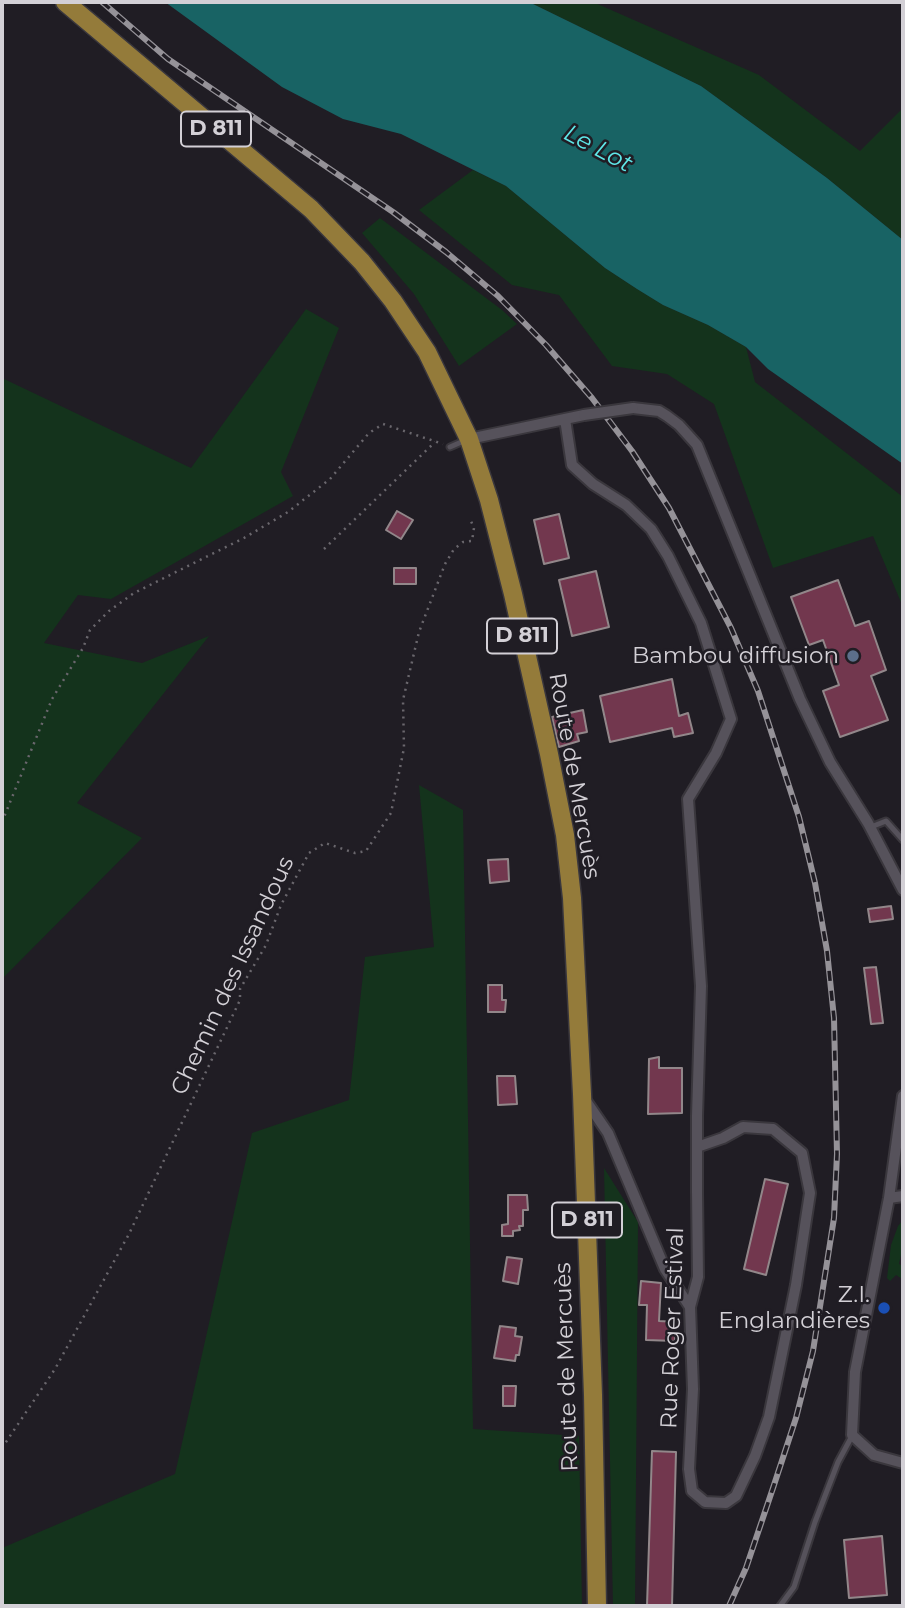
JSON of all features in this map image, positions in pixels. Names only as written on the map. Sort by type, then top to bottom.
[{"type":"main road","name":"Route de Mercuès","points":[[65,2],[311,209],[362,262],[393,301],[426,352],[469,439],[489,500],[513,594],[565,835],[572,898],[593,1395],[597,1606]]},
{"type":"street","points":[[469,439],[584,415],[633,408],[659,411],[679,425],[697,445],[800,699],[830,762],[871,827],[903,890]]},
{"type":"street","name":"Rue Roger Estival","points":[[565,419],[572,465],[593,484],[626,505],[651,529],[668,555],[701,623],[731,719],[716,753],[688,799],[701,986],[697,1147],[698,1277],[690,1307],[693,1389],[690,1469],[692,1491],[705,1502],[726,1503],[736,1496],[755,1456],[769,1417],[796,1285],[810,1193],[802,1153],[773,1129],[743,1126],[723,1138],[697,1147]]},
{"type":"street","points":[[582,1094],[608,1133],[665,1269],[690,1307]]},
{"type":"street","points":[[903,1096],[889,1198],[855,1372],[852,1435],[874,1455],[903,1462]]},
{"type":"street","points":[[889,1198],[903,1196]]},
{"type":"lane","points":[[450,447],[469,439]]},
{"type":"lane","points":[[871,827],[886,821],[903,840]]},
{"type":"lane","points":[[780,1606],[794,1587],[838,1462],[852,1435]]},
{"type":"path","points":[[2,822],[52,699],[83,648],[90,630],[109,611],[134,593],[244,538],[288,512],[330,478],[369,433],[383,424],[450,447]]},
{"type":"path","points":[[324,549],[436,441]]},
{"type":"path","name":"Chemin des Issandous","points":[[2,1448],[55,1369],[129,1234],[240,1000],[240,989],[266,945],[281,905],[309,853],[324,843],[355,853],[366,851],[391,813],[404,748],[403,700],[419,632],[445,564],[454,549],[463,542],[472,541],[474,528],[470,519]]},
{"type":"green space","points":[[529,2],[593,2],[759,75],[860,151],[903,108],[903,240],[827,178],[701,86]]},
{"type":"green space","points":[[473,170],[506,186],[605,268],[637,289],[746,347],[755,382],[903,497],[903,607],[873,536],[773,568],[714,404],[667,374],[612,366],[559,295],[512,285],[419,210]]},
{"type":"green space","points":[[380,218],[517,324],[459,366],[414,294],[362,233]]},
{"type":"green space","points":[[306,309],[339,328],[281,472],[293,496],[111,599],[78,595],[44,643],[142,663],[209,636],[77,803],[142,838],[2,979],[2,378],[191,468]]},
{"type":"green space","points":[[419,785],[463,810],[473,1429],[579,1436],[582,1606],[2,1606],[2,1548],[175,1474],[252,1133],[349,1100],[365,957],[434,947]]},
{"type":"green space","points":[[604,1168],[638,1222],[635,1606],[613,1606]]},
{"type":"green space","points":[[903,1220],[903,1245],[899,1264],[903,1266],[902,1285],[902,1279],[896,1275],[890,1281],[887,1278],[891,1245]]},
{"type":"water","name":"Le Lot","points":[[165,2],[529,2],[701,86],[827,178],[903,240],[903,464],[768,369],[746,347],[708,325],[663,305],[605,268],[506,186],[401,134],[343,119],[282,87]]},
{"type":"building","points":[[397,511],[413,520],[401,539],[386,530]]},
{"type":"building","points":[[559,514],[569,558],[544,564],[534,520]]},
{"type":"building","points":[[394,568],[416,568],[416,584],[394,584]]},
{"type":"building","points":[[596,571],[609,627],[572,636],[559,580]]},
{"type":"building","points":[[838,580],[855,626],[869,621],[886,670],[871,676],[888,720],[840,737],[823,691],[839,685],[823,640],[809,645],[791,597]]},
{"type":"building","points":[[672,679],[679,716],[688,713],[693,733],[674,737],[672,728],[610,742],[600,696]]},
{"type":"building","points":[[583,710],[587,732],[577,734],[579,741],[559,747],[552,717]]},
{"type":"building","points":[[508,859],[509,881],[490,883],[488,860]]},
{"type":"building","points":[[891,906],[893,919],[870,922],[868,909]]},
{"type":"building","points":[[876,967],[883,1023],[871,1024],[864,968]]},
{"type":"building","points":[[488,985],[502,985],[502,1000],[506,1000],[505,1012],[488,1012]]},
{"type":"building","points":[[659,1057],[659,1068],[682,1068],[682,1113],[648,1114],[649,1059]]},
{"type":"building","points":[[497,1076],[515,1076],[517,1104],[498,1105]]},
{"type":"building","points":[[765,1179],[788,1184],[766,1275],[744,1269]]},
{"type":"building","points":[[508,1195],[527,1195],[528,1210],[523,1210],[523,1226],[519,1226],[520,1230],[513,1231],[513,1236],[502,1236],[502,1225],[508,1224]]},
{"type":"building","points":[[507,1257],[522,1259],[518,1284],[503,1281]]},
{"type":"building","points":[[641,1281],[661,1283],[659,1321],[676,1322],[675,1341],[646,1340],[647,1305],[639,1305]]},
{"type":"building","points":[[500,1326],[516,1328],[515,1336],[522,1337],[519,1355],[516,1355],[515,1361],[494,1358]]},
{"type":"building","points":[[503,1386],[516,1386],[515,1406],[503,1406]]},
{"type":"building","points":[[652,1451],[676,1452],[672,1606],[647,1606]]},
{"type":"building","points":[[882,1536],[887,1595],[849,1598],[844,1540]]},
{"type":"railway","points":[[102,2],[168,59],[393,212],[446,252],[498,296],[546,345],[592,398],[632,451],[669,508],[731,628],[758,691],[799,817],[815,883],[827,951],[834,1018],[837,1154],[834,1218],[813,1351],[796,1418],[773,1488],[746,1568],[729,1606]]},
{"type":"place","name":"Bambou diffusion","points":[[853,656]]},
{"type":"place","name":"Z.I. Englandières","points":[[884,1308]]}]
